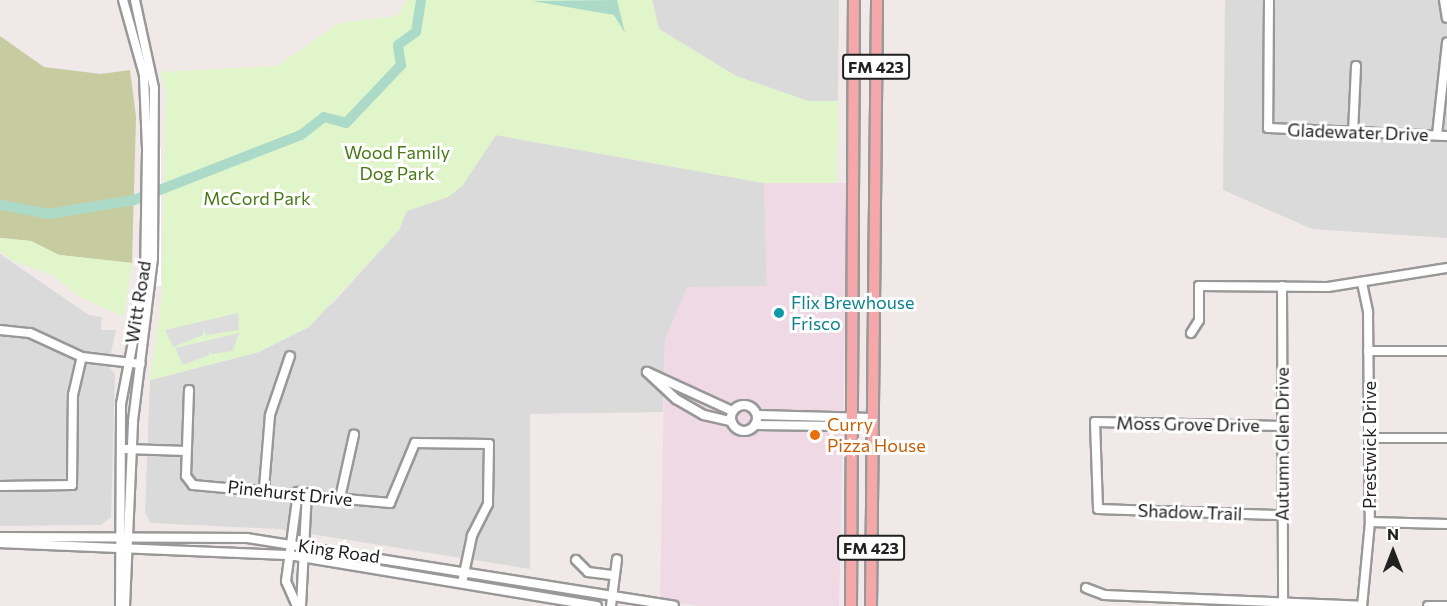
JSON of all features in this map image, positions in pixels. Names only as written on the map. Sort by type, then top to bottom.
[{"type":"main road","name":"FM 423","points":[[851,606],[850,417],[854,0]]},
{"type":"main road","name":"FM 423","points":[[871,606],[877,0]]},
{"type":"street","name":"Witt Road","points":[[123,0],[144,75],[151,148]]},
{"type":"street","name":"Witt Road","points":[[125,606],[130,535],[131,449],[148,287],[153,74],[135,0]]},
{"type":"street","name":"Gladewater Drive","points":[[1269,0],[1268,128],[1447,136]]},
{"type":"street","points":[[1444,0],[1447,18]]},
{"type":"street","points":[[1437,135],[1447,43]]},
{"type":"street","points":[[1353,133],[1356,66]]},
{"type":"street","points":[[1191,333],[1199,320],[1199,286],[1362,283],[1447,268]]},
{"type":"street","name":"Prestwick Drive","points":[[1362,283],[1368,351],[1370,522],[1362,606]]},
{"type":"street","name":"Autumn Glen Drive","points":[[1282,286],[1283,602]]},
{"type":"street","name":"Witt Road","points":[[120,606],[118,546],[120,449],[127,362],[148,287]]},
{"type":"street","points":[[0,330],[30,333],[82,357],[141,364]]},
{"type":"street","points":[[1368,351],[1447,351]]},
{"type":"street","points":[[264,488],[270,415],[290,356]]},
{"type":"street","points":[[0,486],[72,485],[73,395],[82,357]]},
{"type":"street","points":[[850,417],[840,426],[754,425],[740,430],[731,421],[704,415],[676,399],[647,372],[732,411],[748,405],[757,415],[850,417],[872,418]]},
{"type":"street","points":[[120,449],[186,451],[189,390]]},
{"type":"street","points":[[731,421],[732,411]]},
{"type":"street","points":[[754,425],[757,415]]},
{"type":"street","name":"Moss Grove Drive","points":[[1098,509],[1095,422],[1282,426]]},
{"type":"street","points":[[340,498],[354,435]]},
{"type":"street","points":[[1369,438],[1447,438]]},
{"type":"street","name":"Pinehurst Drive","points":[[186,451],[189,482],[392,503],[415,443],[489,444],[488,504],[464,570]]},
{"type":"street","points":[[299,606],[286,580],[302,493]]},
{"type":"street","points":[[299,606],[302,493]]},
{"type":"street","name":"Shadow Trail","points":[[1098,509],[1282,515]]},
{"type":"street","points":[[1370,522],[1447,524]]},
{"type":"street","name":"King Road","points":[[0,537],[119,534],[291,544],[464,570],[674,606]]},
{"type":"street","name":"King Road","points":[[0,543],[129,546],[289,555],[597,606]]},
{"type":"street","points":[[611,606],[612,575],[617,559]]},
{"type":"street","points":[[576,560],[588,572],[612,575]]},
{"type":"street","points":[[462,583],[464,570]]},
{"type":"street","points":[[1086,588],[1104,595],[1242,603],[1283,602],[1362,606]]},
{"type":"street","points":[[1428,606],[1447,606]]},
{"type":"shaded area","points":[[617,0],[625,33],[614,15],[532,1]]},
{"type":"shaded area","points":[[652,0],[839,0],[838,101],[808,101],[736,76],[659,29]]},
{"type":"shaded area","points":[[1225,0],[1447,0],[1447,238],[1312,229],[1223,190]]},
{"type":"shaded area","points":[[0,36],[44,67],[101,74],[130,70],[136,117],[132,263],[59,255],[31,241],[0,238]]},
{"type":"shaded area","points":[[496,135],[764,183],[767,287],[665,340],[663,412],[530,414],[530,569],[279,529],[151,523],[145,513],[150,380],[259,352],[333,303],[399,230],[406,211],[462,186]]},
{"type":"shaded area","points":[[764,183],[848,183],[839,606],[700,606],[660,600],[665,340],[687,287],[767,286]]},
{"type":"shaded area","points":[[0,254],[89,315],[102,317],[101,330],[116,330],[108,366],[115,374],[111,517],[101,525],[0,526]]},
{"type":"shaded area","points":[[238,313],[239,330],[206,335],[204,329],[203,335],[173,347],[165,330]]},
{"type":"shaded area","points":[[239,333],[233,351],[211,354],[209,349],[209,355],[183,365],[175,348]]},
{"type":"green space","name":"McCord Park","points":[[407,0],[652,0],[659,29],[736,76],[808,101],[838,101],[837,183],[764,183],[496,135],[462,186],[448,197],[407,211],[399,230],[309,327],[259,352],[150,380],[162,296],[166,91],[160,72],[277,66],[339,23],[397,16]]},
{"type":"green space","points":[[0,238],[31,241],[59,255],[132,263],[124,317],[78,296],[54,276],[13,261],[0,251]]},
{"type":"pier","points":[[141,148],[161,148],[161,286],[141,286]]},
{"type":"waterway","points":[[0,205],[49,214],[134,200],[301,135],[324,117],[346,123],[401,65],[398,45],[416,32],[421,0]]},
{"type":"place","name":"Flix Brewhouse Frisco","points":[[779,313]]},
{"type":"place","name":"Curry Pizza House","points":[[815,435]]},
{"type":"park label","name":"Wood Family Dog Park","points":[[397,163]]}]
